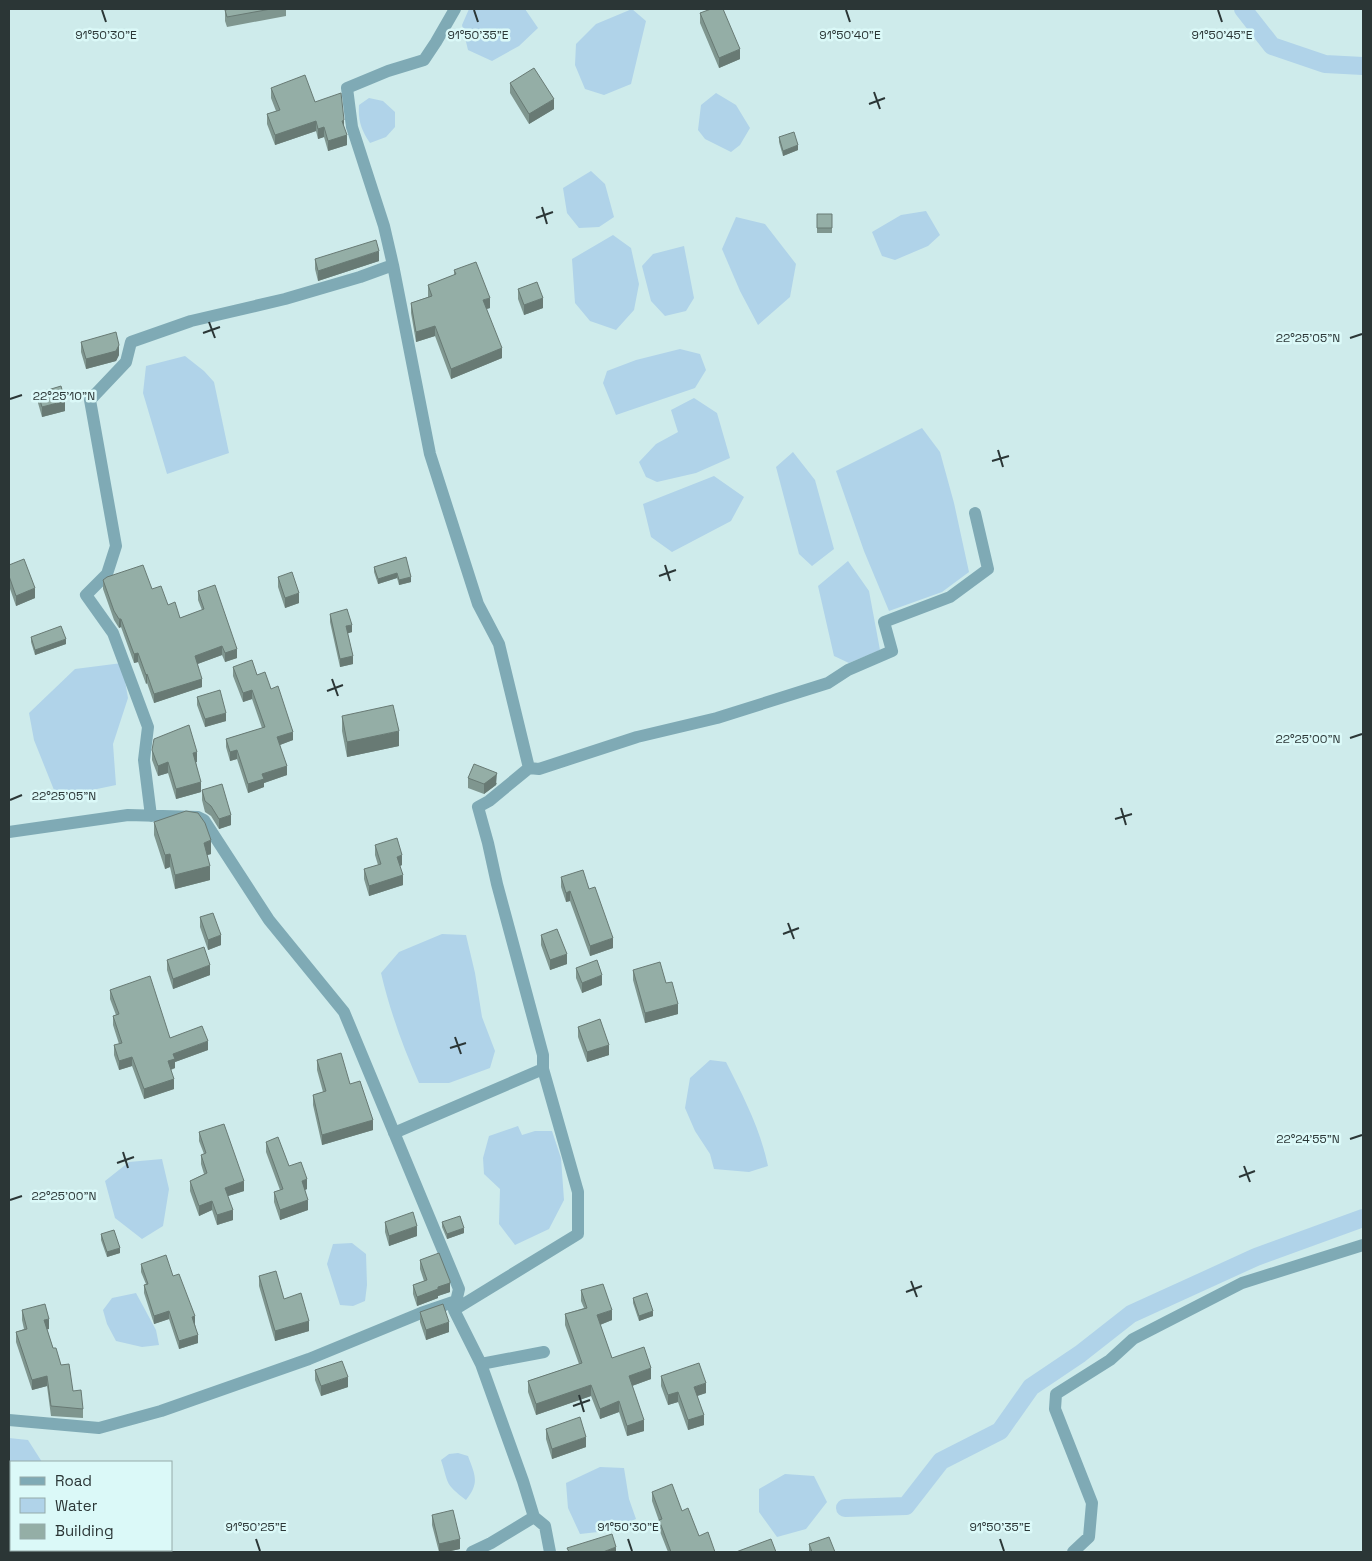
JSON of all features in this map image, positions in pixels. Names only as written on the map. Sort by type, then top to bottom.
[{"type":"street","points":[[455,9],[424,60],[388,71],[347,88],[352,127],[384,226],[393,265],[430,454],[478,604],[499,644],[529,768]]},
{"type":"street","points":[[151,816],[144,760],[148,727],[113,633],[86,595],[107,574],[116,546],[90,400],[126,362],[131,342],[191,321],[285,299],[360,277],[393,265]]},
{"type":"street","points":[[9,1420],[99,1428],[161,1411],[309,1359],[421,1312],[455,1306],[578,1234],[578,1192],[543,1069],[543,1055],[478,807],[489,801],[529,768],[539,769],[637,737],[717,718],[828,682],[848,670],[892,651],[884,622],[950,597],[988,569],[975,513]]},
{"type":"street","points":[[9,832],[128,815],[198,818],[204,820],[269,920],[344,1012],[459,1289],[455,1306],[481,1364],[534,1517],[545,1526],[550,1552]]},
{"type":"street","points":[[394,1133],[543,1069]]},
{"type":"street","points":[[1073,1552],[1089,1537],[1092,1503],[1055,1409],[1056,1394],[1110,1360],[1133,1339],[1242,1283],[1363,1246]]},
{"type":"street","points":[[481,1364],[544,1352]]},
{"type":"street","points":[[472,1552],[491,1543],[534,1517]]},
{"type":"water","points":[[469,9],[525,9],[538,28],[519,46],[492,61],[468,50],[462,25]]},
{"type":"water","points":[[632,9],[646,21],[631,84],[604,95],[585,89],[575,65],[576,44],[596,24]]},
{"type":"water","points":[[716,93],[736,105],[750,128],[740,145],[731,152],[705,139],[698,130],[701,105]]},
{"type":"water","points":[[369,98],[383,101],[395,112],[395,127],[386,137],[370,143],[361,125],[359,110],[359,105]]},
{"type":"water","points":[[591,171],[605,184],[614,217],[599,227],[579,228],[567,213],[563,188]]},
{"type":"water","points":[[926,211],[940,235],[928,246],[895,260],[882,256],[872,232],[901,215]]},
{"type":"water","points":[[736,217],[765,224],[796,264],[790,297],[758,325],[740,291],[722,249]]},
{"type":"water","points":[[613,235],[631,248],[639,284],[634,310],[616,330],[590,321],[575,303],[572,259]]},
{"type":"water","points":[[684,246],[694,298],[686,311],[665,316],[651,301],[642,266],[653,254]]},
{"type":"water","points":[[680,349],[700,354],[706,370],[695,388],[616,415],[603,383],[607,371],[636,360]]},
{"type":"water","points":[[185,356],[204,371],[214,382],[229,453],[167,474],[143,393],[146,366]]},
{"type":"water","points":[[694,398],[717,413],[730,458],[696,473],[657,482],[646,477],[639,462],[656,444],[678,432],[671,410]]},
{"type":"water","points":[[922,428],[940,452],[954,503],[969,572],[942,592],[889,611],[864,551],[836,471]]},
{"type":"water","points":[[793,452],[815,480],[834,549],[812,566],[799,554],[776,467]]},
{"type":"water","points":[[714,476],[744,497],[731,521],[672,552],[651,537],[643,504]]},
{"type":"water","points":[[848,561],[869,591],[880,650],[849,663],[834,656],[818,586]]},
{"type":"water","points":[[122,663],[128,698],[113,744],[116,785],[78,793],[54,790],[34,740],[29,713],[75,669]]},
{"type":"water","points":[[442,934],[466,935],[475,973],[482,1017],[495,1051],[490,1068],[449,1083],[419,1083],[397,1029],[381,973],[399,952]]},
{"type":"water","points":[[710,1060],[726,1062],[756,1125],[768,1166],[749,1172],[714,1169],[710,1154],[695,1131],[685,1108],[690,1078]]},
{"type":"water","points":[[518,1126],[522,1135],[535,1131],[552,1131],[561,1158],[564,1200],[549,1229],[515,1245],[499,1224],[500,1189],[484,1174],[483,1158],[489,1136]]},
{"type":"water","points":[[162,1159],[169,1189],[163,1226],[142,1239],[115,1218],[105,1181],[129,1162]]},
{"type":"water","points":[[352,1243],[366,1254],[367,1285],[365,1301],[353,1306],[340,1305],[327,1264],[333,1244]]},
{"type":"water","points":[[136,1293],[156,1330],[159,1345],[142,1347],[116,1341],[107,1324],[103,1310],[112,1298]]},
{"type":"water","points":[[9,1438],[28,1440],[41,1461],[10,1461],[9,1529]]},
{"type":"water","points":[[458,1453],[468,1456],[475,1479],[473,1489],[466,1500],[448,1483],[441,1460],[449,1454]]},
{"type":"water","points":[[600,1467],[624,1468],[629,1499],[636,1519],[607,1531],[580,1534],[568,1508],[566,1483]]},
{"type":"water","points":[[785,1474],[814,1476],[827,1502],[806,1529],[777,1537],[759,1512],[759,1489]]},
{"type":"building","points":[[271,9],[227,17],[225,10]]},
{"type":"building","points":[[711,9],[723,9],[740,49],[719,58],[700,13]]},
{"type":"building","points":[[534,68],[554,99],[529,114],[510,83]]},
{"type":"building","points":[[305,75],[315,102],[341,93],[344,120],[342,121],[347,135],[328,141],[324,127],[318,129],[316,121],[275,135],[267,114],[280,110],[271,88]]},
{"type":"building","points":[[794,132],[798,145],[783,151],[779,137]]},
{"type":"building","points":[[817,214],[832,214],[832,228],[817,228]]},
{"type":"building","points":[[376,240],[379,251],[318,271],[315,259]]},
{"type":"building","points":[[476,262],[490,298],[483,300],[502,348],[451,369],[435,326],[416,332],[411,303],[432,296],[428,285],[456,274],[454,270]]},
{"type":"building","points":[[537,282],[543,298],[524,305],[518,289]]},
{"type":"building","points":[[116,332],[119,345],[116,351],[86,359],[81,342]]},
{"type":"building","points":[[61,386],[65,401],[42,407],[38,393]]},
{"type":"building","points":[[406,557],[411,577],[399,580],[397,573],[378,579],[374,567]]},
{"type":"building","points":[[24,559],[35,588],[16,596],[9,576],[9,565]]},
{"type":"building","points":[[143,565],[152,589],[161,586],[168,605],[175,602],[180,618],[204,609],[198,591],[215,585],[237,649],[225,653],[222,646],[195,656],[202,679],[154,694],[138,653],[134,654],[121,619],[119,619],[114,611],[103,580]]},
{"type":"building","points":[[292,572],[299,593],[285,598],[278,577]]},
{"type":"building","points":[[347,609],[352,625],[346,626],[353,656],[340,659],[330,614]]},
{"type":"building","points":[[61,626],[66,639],[35,650],[31,637]]},
{"type":"building","points":[[252,660],[257,675],[265,672],[271,689],[278,686],[293,732],[277,737],[287,766],[262,774],[264,779],[248,784],[237,750],[230,752],[226,739],[265,727],[252,690],[243,693],[233,667]]},
{"type":"building","points":[[220,690],[226,713],[205,719],[197,697]]},
{"type":"building","points":[[393,705],[399,731],[347,742],[342,716]]},
{"type":"building","points":[[189,725],[197,752],[193,753],[201,782],[176,789],[168,762],[158,766],[152,750],[154,739]]},
{"type":"building","points":[[474,764],[497,773],[484,784],[468,778]]},
{"type":"building","points":[[222,784],[231,815],[219,819],[211,806],[205,801],[202,790]]},
{"type":"building","points":[[186,811],[198,813],[205,823],[211,840],[204,843],[210,866],[175,875],[170,854],[165,855],[154,822]]},
{"type":"building","points":[[397,838],[402,855],[397,857],[403,875],[369,886],[364,869],[381,864],[375,845]]},
{"type":"building","points":[[583,870],[589,889],[595,887],[613,938],[590,946],[570,891],[566,893],[561,877]]},
{"type":"building","points":[[213,913],[221,935],[208,940],[200,917]]},
{"type":"building","points":[[557,929],[567,954],[550,960],[541,935]]},
{"type":"building","points":[[204,947],[210,965],[173,979],[167,960]]},
{"type":"building","points":[[597,960],[602,975],[582,983],[576,968]]},
{"type":"building","points":[[660,962],[666,983],[672,982],[678,1004],[645,1013],[633,970]]},
{"type":"building","points":[[150,976],[170,1038],[202,1026],[208,1041],[173,1054],[175,1059],[168,1061],[174,1079],[144,1089],[132,1057],[119,1061],[114,1045],[122,1043],[113,1016],[119,1014],[110,990]]},
{"type":"building","points":[[600,1019],[609,1045],[587,1052],[578,1027]]},
{"type":"building","points":[[341,1053],[350,1084],[360,1081],[373,1120],[322,1135],[313,1095],[326,1091],[317,1060]]},
{"type":"building","points":[[224,1124],[244,1181],[225,1188],[233,1210],[217,1215],[212,1201],[199,1206],[190,1181],[207,1173],[201,1155],[206,1153],[199,1132]]},
{"type":"building","points":[[278,1137],[289,1166],[301,1162],[307,1179],[302,1181],[308,1200],[280,1210],[274,1192],[283,1189],[266,1142]]},
{"type":"building","points":[[413,1212],[417,1226],[389,1236],[385,1222]]},
{"type":"building","points":[[460,1216],[464,1228],[447,1234],[442,1222]]},
{"type":"building","points":[[114,1230],[120,1248],[107,1252],[101,1234]]},
{"type":"building","points":[[439,1253],[450,1283],[417,1297],[413,1285],[427,1280],[420,1260]]},
{"type":"building","points":[[166,1255],[173,1276],[179,1274],[195,1316],[192,1317],[198,1335],[179,1341],[169,1311],[154,1316],[144,1285],[148,1284],[141,1264]]},
{"type":"building","points":[[276,1271],[284,1299],[301,1293],[309,1321],[275,1331],[259,1276]]},
{"type":"building","points":[[603,1284],[612,1310],[597,1315],[612,1358],[644,1347],[651,1368],[629,1376],[644,1420],[627,1426],[619,1401],[600,1409],[591,1385],[536,1404],[528,1381],[582,1363],[565,1314],[587,1308],[581,1290]]},
{"type":"building","points":[[647,1293],[653,1311],[639,1316],[633,1298]]},
{"type":"building","points":[[45,1304],[49,1319],[44,1320],[53,1348],[56,1348],[61,1365],[69,1364],[73,1391],[81,1390],[83,1409],[51,1406],[47,1376],[32,1380],[16,1332],[27,1329],[22,1310]]},
{"type":"building","points":[[443,1304],[449,1322],[426,1330],[420,1312]]},
{"type":"building","points":[[342,1361],[348,1377],[321,1386],[315,1370]]},
{"type":"building","points":[[699,1363],[706,1383],[694,1387],[704,1415],[688,1420],[678,1392],[668,1395],[661,1376]]},
{"type":"building","points":[[580,1417],[586,1437],[552,1449],[546,1429]]},
{"type":"building","points":[[672,1484],[682,1511],[688,1508],[699,1536],[708,1532],[715,1552],[671,1552],[659,1520],[662,1519],[652,1492]]},
{"type":"building","points":[[453,1510],[460,1539],[439,1544],[432,1515]]},
{"type":"building","points":[[612,1534],[616,1547],[603,1552],[569,1552],[567,1548]]},
{"type":"building","points":[[829,1537],[835,1552],[812,1552],[809,1544]]},
{"type":"building","points":[[771,1539],[776,1552],[736,1552]]},
{"type":"waterway","points":[[1243,9],[1272,46],[1325,64],[1363,66]]},
{"type":"waterway","points":[[845,1508],[906,1506],[941,1461],[1000,1431],[1031,1387],[1080,1354],[1131,1314],[1256,1257],[1363,1218]]}]
